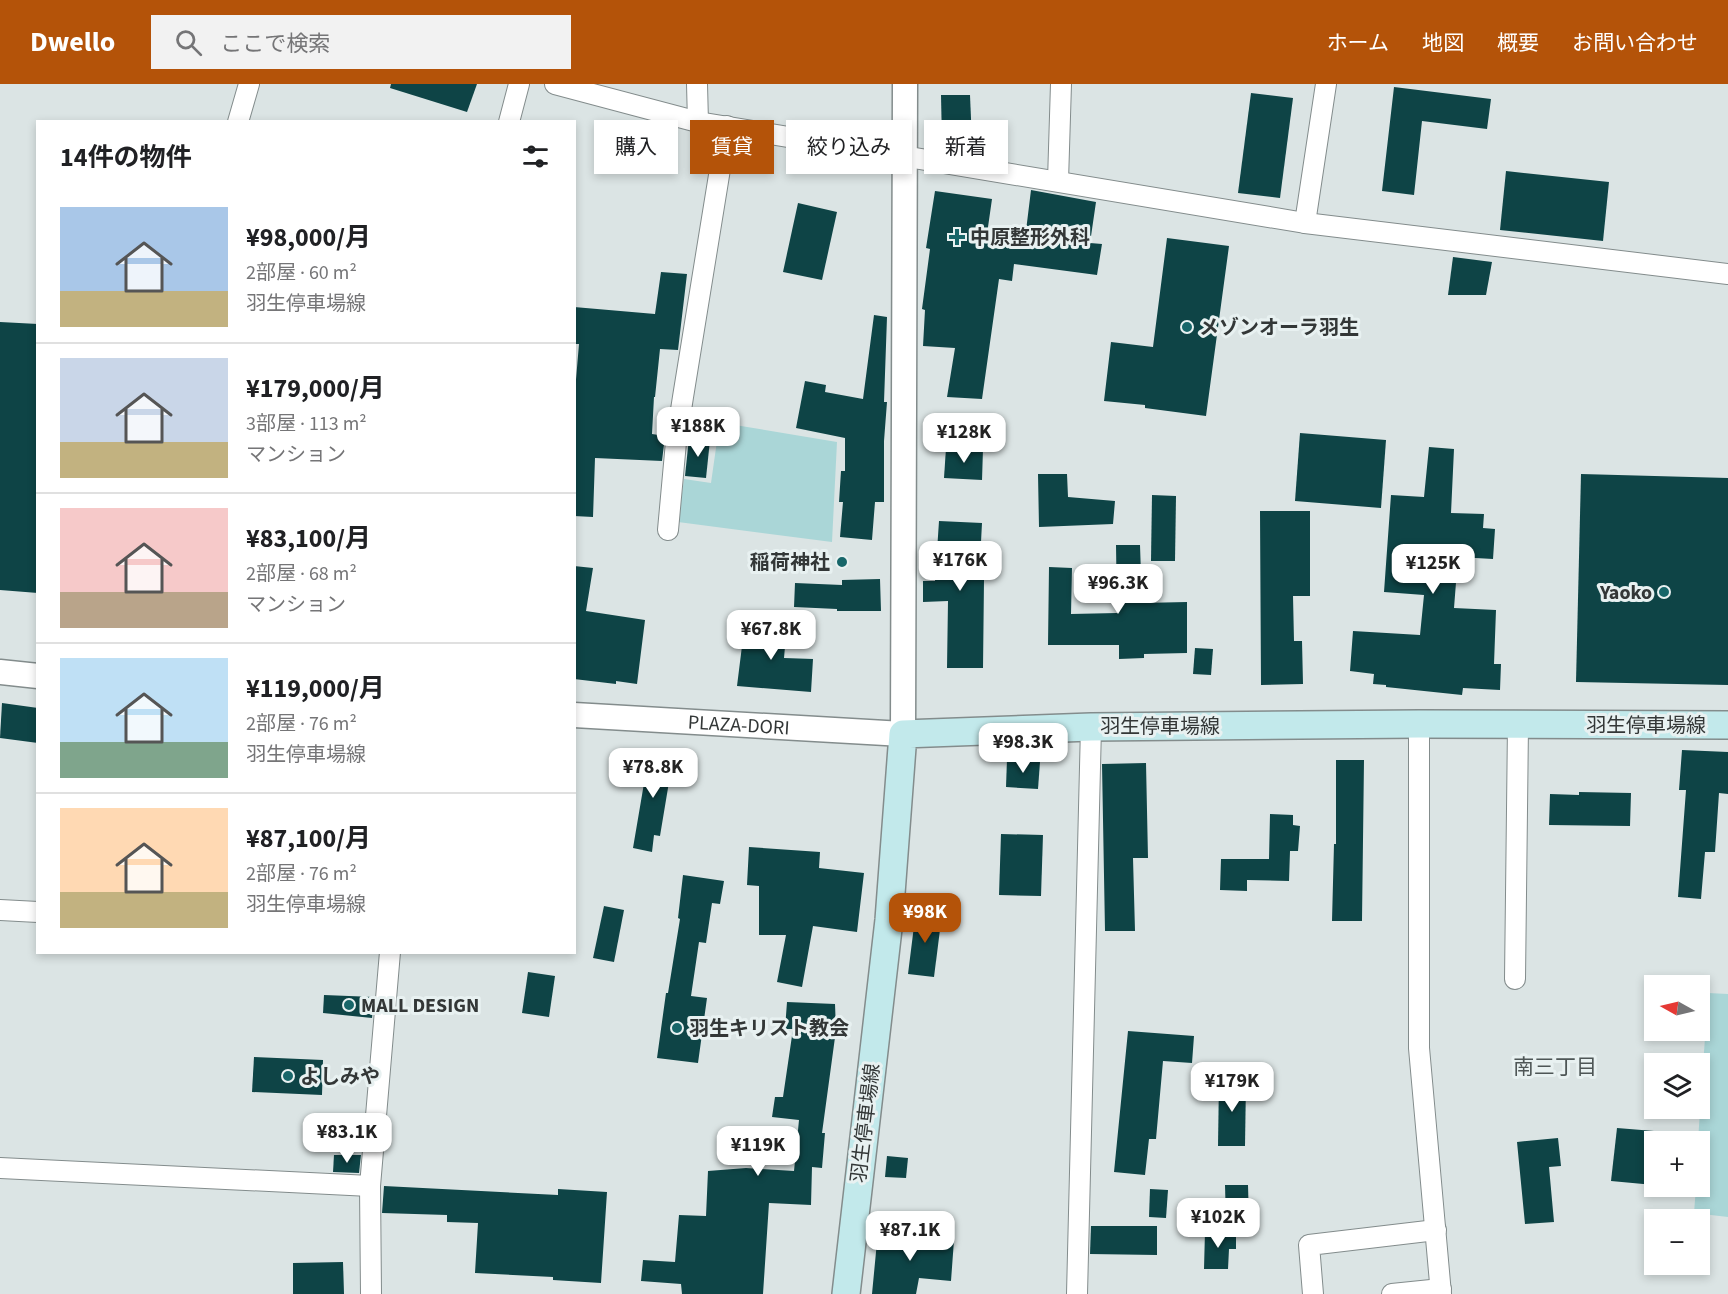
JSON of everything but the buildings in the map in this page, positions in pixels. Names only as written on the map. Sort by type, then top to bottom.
[{"type":"main road","name":"羽生停車場線","points":[[846,1294],[889,920],[903,734],[1091,727],[1419,724],[1728,725]]},
{"type":"street","points":[[239,120],[249,84]]},
{"type":"street","points":[[510,120],[519,84]]},
{"type":"street","points":[[555,84],[690,120]]},
{"type":"street","points":[[697,84],[698,120]]},
{"type":"street","points":[[905,84],[905,120]]},
{"type":"street","points":[[1058,181],[1061,84]]},
{"type":"street","points":[[1305,223],[1326,84]]},
{"type":"street","points":[[912,158],[1305,223],[1728,274]]},
{"type":"street","points":[[669,530],[682,397],[719,174]]},
{"type":"street","points":[[903,734],[904,174]]},
{"type":"street","points":[[0,672],[36,676]]},
{"type":"street","name":"PLAZA-DORI","points":[[576,716],[903,734]]},
{"type":"street","points":[[1392,1294],[1441,1291],[1419,1048],[1419,724]]},
{"type":"street","points":[[1515,979],[1518,724]]},
{"type":"street","points":[[1077,1294],[1091,727]]},
{"type":"street","points":[[0,910],[36,912]]},
{"type":"street","points":[[371,1294],[370,1186],[390,954]]},
{"type":"street","points":[[0,1178],[0,1168],[370,1186]]},
{"type":"street","points":[[1313,1294],[1309,1245],[1436,1230]]},
{"type":"shaded area","points":[[735,425],[837,442],[832,542],[678,522],[684,479],[711,483],[718,434],[732,435]]},
{"type":"shaded area","points":[[1710,993],[1728,994],[1728,1217],[1710,1215],[1710,1209],[1694,1209],[1695,1197],[1710,1197],[1710,1131],[1699,1131],[1699,1119],[1710,1119],[1710,1053],[1704,1053],[1705,1041],[1710,1041]]},
{"type":"place","name":"中原整形外科","points":[[957,237]]},
{"type":"place","name":"メゾンオーラ羽生","points":[[1187,327]]},
{"type":"place","name":"稲荷神社","points":[[842,562]]},
{"type":"place","name":"Yaoko","points":[[1664,592]]},
{"type":"place","name":"MALL DESIGN","points":[[349,1005]]},
{"type":"place","name":"羽生キリスト教会","points":[[677,1028]]},
{"type":"place","name":"よしみや","points":[[288,1076]]},
{"type":"district","name":"南三丁目","points":[[1555,1067]]}]
